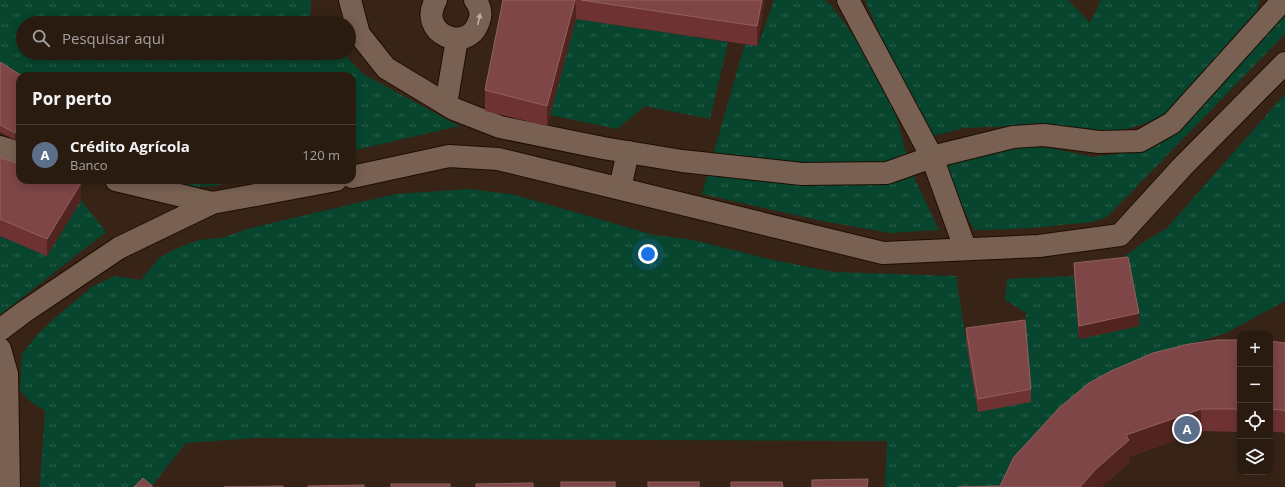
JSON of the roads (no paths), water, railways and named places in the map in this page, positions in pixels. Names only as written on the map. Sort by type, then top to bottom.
[{"type":"street","points":[[350,0],[354,16]]},
{"type":"street","points":[[436,0],[431,13],[432,21],[442,34],[449,38],[457,39],[472,33],[477,27],[480,19],[480,11],[475,0]]},
{"type":"street","points":[[848,0],[932,157],[965,248]]},
{"type":"street","points":[[356,23],[359,34],[386,68],[454,109],[500,127],[682,161],[802,174],[887,173],[932,157],[1013,137],[1044,136],[1099,142],[1140,141],[1172,123],[1283,0]]},
{"type":"street","points":[[446,104],[457,39]]},
{"type":"street","points":[[356,176],[449,156],[498,159],[882,253],[965,248],[1039,246],[1120,235],[1182,167],[1285,63]]},
{"type":"street","points":[[0,147],[16,152]]},
{"type":"street","points":[[620,188],[628,152]]},
{"type":"street","points":[[133,184],[212,203]]},
{"type":"street","points":[[0,330],[24,312],[119,248],[212,203],[314,184]]},
{"type":"street","points":[[0,349],[6,374],[9,487]]},
{"type":"place","name":"Crédito Agrícola","points":[[1187,429]]}]
